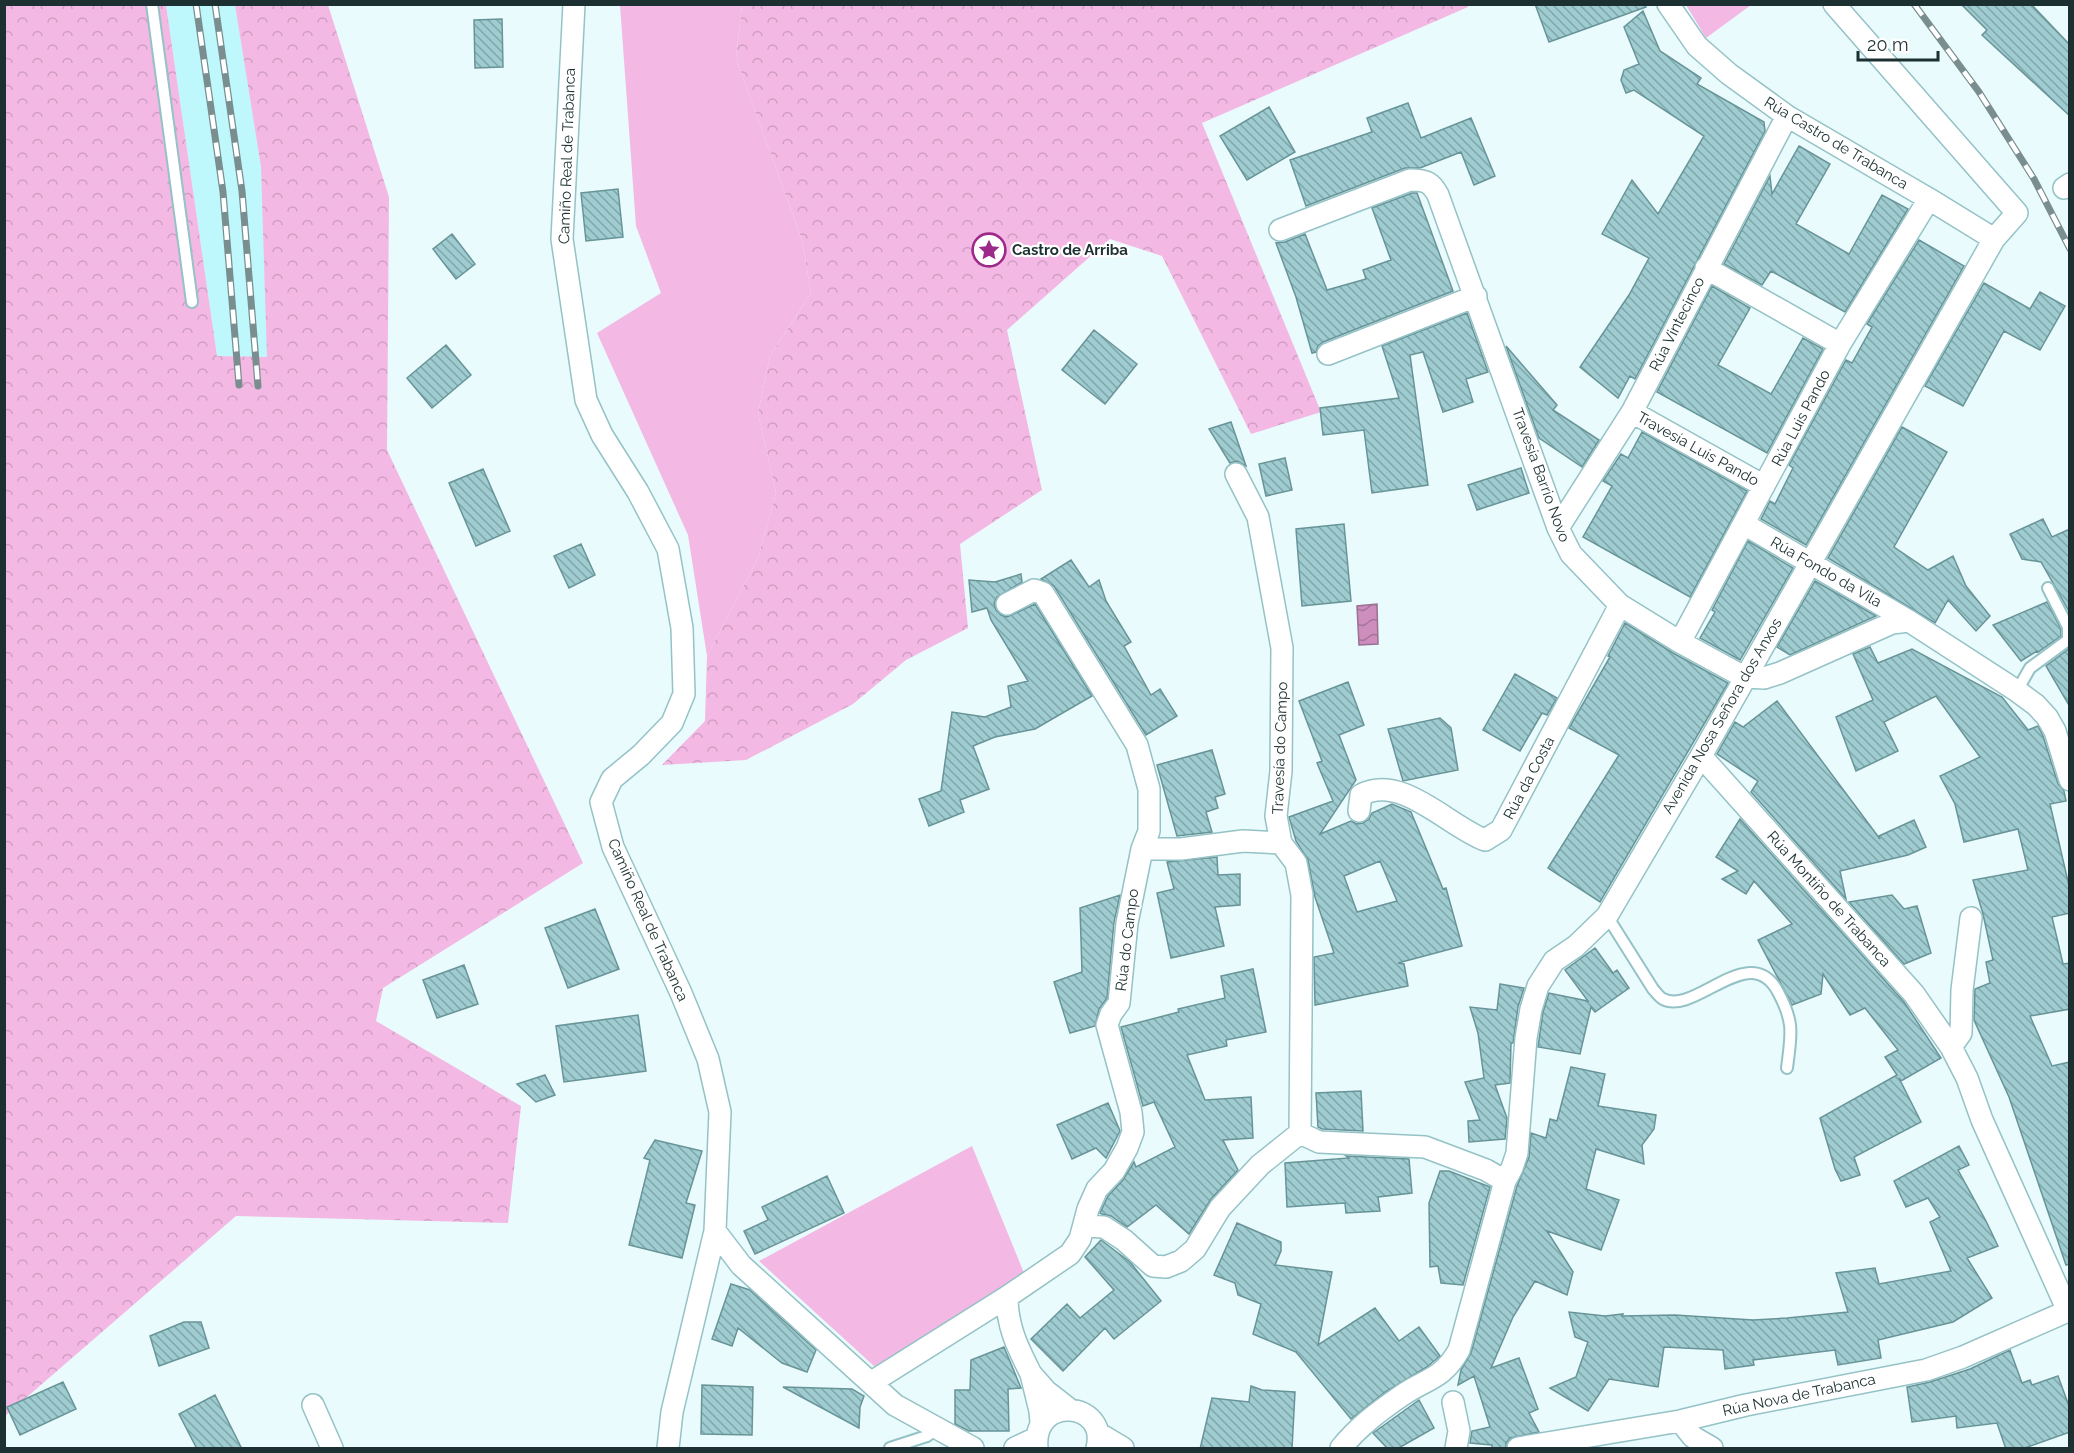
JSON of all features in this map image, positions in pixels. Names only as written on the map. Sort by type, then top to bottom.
[{"type":"street","name":"Camiño Real de Trabanca","points":[[574,4],[561,239],[586,399],[602,435],[638,492],[668,549],[682,628],[684,694],[672,723],[641,755],[612,779],[601,802],[614,847],[681,993],[708,1059],[720,1112],[715,1231],[672,1412],[668,1449]]},
{"type":"street","name":"Rúa Castro de Trabanca","points":[[1668,4],[1697,46],[1729,74],[1787,116],[1994,239]]},
{"type":"street","name":"Avenida Nosa Señora dos Anxos","points":[[1341,1449],[1357,1428],[1404,1394],[1432,1380],[1451,1363],[1459,1350],[1505,1181],[1517,1153],[1526,1038],[1538,986],[1554,961],[1583,940],[1607,916],[1701,756],[1744,676],[1994,239],[2017,213],[1834,4]]},
{"type":"street","name":"Rúa Vintecinco","points":[[1558,528],[1632,411],[1787,116]]},
{"type":"street","name":"Travesía Barrio Novo","points":[[1281,230],[1410,180],[1424,180],[1432,184],[1476,296],[1558,528],[1571,554],[1620,605],[1680,642],[1744,676]]},
{"type":"street","name":"Rúa Luis Pando","points":[[1680,642],[1840,344],[1929,199]]},
{"type":"street","points":[[1706,268],[1840,344]]},
{"type":"street","points":[[1328,354],[1476,296]]},
{"type":"street","name":"Travesía Luis Pando","points":[[1632,411],[1764,486]]},
{"type":"street","name":"Travesía do Campo","points":[[1236,474],[1258,517],[1282,648],[1281,771],[1276,816],[1281,843],[1296,863],[1302,895],[1300,1132]]},
{"type":"street","name":"Rúa Fondo da Vila","points":[[1744,524],[1909,621],[2017,690],[2036,705],[2062,734],[2070,780]]},
{"type":"street","name":"Rúa do Campo","points":[[872,1382],[1007,1297],[1070,1254],[1080,1239],[1088,1209],[1097,1190],[1114,1171],[1127,1149],[1133,1132],[1131,1112],[1107,1025],[1119,1003],[1127,923],[1142,849],[1149,831],[1149,789],[1137,745],[1043,593],[1034,590],[1007,604]]},
{"type":"street","name":"Rúa da Costa","points":[[1359,811],[1362,795],[1371,789],[1389,789],[1410,796],[1471,834],[1485,840],[1501,830],[1620,605]]},
{"type":"street","name":"Rúa Fondo da Vila","points":[[1744,676],[1764,678],[1780,673],[1876,629],[1892,623],[1909,621]]},
{"type":"street","name":"Rúa Montiño de Trabanca","points":[[1701,756],[1907,986],[1951,1047],[1967,1078],[1982,1120],[2069,1310]]},
{"type":"street","points":[[1142,849],[1181,849],[1243,841],[1281,843]]},
{"type":"street","points":[[1951,1047],[1962,1033],[1962,990],[1971,918]]},
{"type":"street","points":[[1084,1226],[1104,1227],[1124,1240],[1153,1266],[1167,1267],[1181,1261],[1195,1249],[1220,1208],[1260,1165],[1300,1132],[1319,1142],[1425,1147],[1486,1170],[1505,1181]]},
{"type":"street","points":[[715,1231],[741,1265],[895,1405],[973,1449]]},
{"type":"street","points":[[1007,1297],[1007,1315],[1016,1342],[1031,1374],[1040,1411],[1038,1437]]},
{"type":"street","name":"Rúa Nova de Trabanca","points":[[1518,1449],[1680,1421],[1746,1405],[1926,1370],[1963,1357],[2069,1310]]},
{"type":"street","points":[[1031,1374],[1051,1396],[1069,1409],[1086,1415],[1093,1423],[1098,1441],[1123,1449]]},
{"type":"street","points":[[1454,1402],[1459,1431],[1456,1449]]},
{"type":"street","points":[[313,1405],[332,1449]]},
{"type":"street","points":[[1015,1449],[1038,1437],[1053,1413],[1069,1409]]},
{"type":"street","points":[[1680,1421],[1693,1437],[1712,1449]]},
{"type":"lane","points":[[152,4],[192,302]]},
{"type":"lane","points":[[2017,690],[2030,668],[2068,640],[2068,627],[2048,588]]},
{"type":"lane","points":[[1607,916],[1653,989],[1663,999],[1675,1001],[1693,996],[1738,975],[1754,972],[1762,974],[1774,984],[1791,1021],[1787,1068]]},
{"type":"lane","points":[[890,1449],[927,1436],[936,1429]]},
{"type":"shaded area","points":[[166,5],[235,5],[261,167],[268,357],[217,356]]},
{"type":"green space","points":[[5,5],[166,5],[217,356],[267,357],[261,167],[235,5],[328,5],[389,197],[387,450],[583,863],[383,988],[376,1021],[521,1106],[508,1223],[236,1216],[5,1416]]},
{"type":"green space","points":[[620,5],[742,5],[736,58],[802,240],[811,293],[770,356],[758,413],[776,493],[758,558],[707,656],[688,535],[597,333],[661,293],[636,226]]},
{"type":"green space","points":[[742,5],[1467,5],[1468,7],[1202,123],[1321,412],[1251,434],[1162,256],[1110,239],[1007,330],[1042,490],[960,544],[968,628],[906,660],[853,704],[746,760],[662,765],[705,721],[707,656],[758,558],[776,493],[758,413],[770,356],[811,293],[802,240],[736,58]]},
{"type":"green space","points":[[1686,5],[1751,5],[1706,38]]},
{"type":"green space","points":[[972,1146],[1024,1273],[875,1367],[759,1261]]},
{"type":"water","points":[[1377,604],[1378,644],[1359,645],[1357,606]]},
{"type":"building","points":[[1535,4],[1645,4],[1646,7],[1549,42]]},
{"type":"building","points":[[1961,4],[2031,4],[2070,45],[2070,116],[1982,35],[1987,30]]},
{"type":"building","points":[[1643,11],[1660,51],[1701,78],[1697,84],[1764,122],[1765,131],[1635,379],[1630,376],[1618,398],[1580,367],[1629,295],[1649,258],[1602,234],[1632,180],[1658,214],[1704,136],[1634,90],[1626,93],[1621,80],[1624,70],[1639,64],[1624,27]]},
{"type":"building","points":[[502,19],[503,67],[475,68],[474,20]]},
{"type":"building","points":[[1408,103],[1421,138],[1471,118],[1495,176],[1474,185],[1461,152],[1420,168],[1405,168],[1306,206],[1290,160],[1372,132],[1367,118]]},
{"type":"building","points":[[1269,107],[1295,152],[1247,180],[1220,136]]},
{"type":"building","points":[[1799,146],[1830,164],[1796,224],[1849,254],[1882,195],[1908,209],[1845,312],[1771,271],[1762,285],[1724,264],[1770,176],[1772,194]]},
{"type":"building","points":[[618,189],[623,237],[586,241],[581,193]]},
{"type":"building","points":[[1417,193],[1453,291],[1323,342],[1318,346],[1316,352],[1312,353],[1296,297],[1276,243],[1305,234],[1327,290],[1366,279],[1363,270],[1391,260],[1372,208]]},
{"type":"building","points":[[452,234],[475,264],[456,279],[433,249]]},
{"type":"building","points":[[1919,240],[1964,266],[1806,545],[1761,519],[1770,501],[1775,504],[1793,468],[1789,465],[1846,360],[1852,363],[1872,327],[1867,324]]},
{"type":"building","points":[[1984,283],[2030,309],[2040,292],[2065,306],[2040,350],[2004,331],[1963,406],[1925,386]]},
{"type":"building","points":[[1712,286],[1750,308],[1718,365],[1771,394],[1803,338],[1823,349],[1767,453],[1657,392]]},
{"type":"building","points":[[1467,313],[1488,372],[1466,379],[1473,402],[1443,412],[1423,352],[1410,355],[1428,485],[1372,493],[1364,430],[1323,435],[1320,408],[1399,398],[1382,346]]},
{"type":"building","points":[[1094,330],[1137,364],[1105,404],[1062,370]]},
{"type":"building","points":[[446,345],[471,375],[432,408],[407,378]]},
{"type":"building","points":[[1506,346],[1557,405],[1553,410],[1599,440],[1582,467],[1539,438]]},
{"type":"building","points":[[1231,422],[1246,466],[1237,461],[1230,463],[1209,429]]},
{"type":"building","points":[[1902,427],[1947,452],[1894,547],[1928,570],[1953,556],[1966,586],[1990,616],[1976,631],[1948,600],[1935,623],[1828,558]]},
{"type":"building","points":[[1642,432],[1747,491],[1690,597],[1583,537],[1612,486],[1603,481],[1621,454],[1628,458]]},
{"type":"building","points":[[1285,458],[1292,490],[1266,496],[1259,464]]},
{"type":"building","points":[[1521,468],[1529,493],[1477,510],[1468,485]]},
{"type":"building","points":[[483,469],[510,531],[476,546],[449,483]]},
{"type":"building","points":[[2043,519],[2052,537],[2070,529],[2070,613],[2041,562],[2022,559],[2010,534]]},
{"type":"building","points":[[1344,524],[1351,601],[1302,606],[1296,529]]},
{"type":"building","points":[[1748,541],[1793,568],[1740,660],[1700,638],[1715,612],[1712,610]]},
{"type":"building","points":[[581,544],[595,575],[569,588],[554,556]]},
{"type":"building","points":[[1071,560],[1089,587],[1099,580],[1106,601],[1131,642],[1124,646],[1151,695],[1160,689],[1177,716],[1146,735],[1054,586],[1041,579]]},
{"type":"building","points":[[1021,574],[1022,582],[997,597],[994,603],[996,610],[1007,617],[1035,604],[1092,696],[1035,729],[995,737],[973,746],[989,789],[960,800],[964,812],[929,826],[919,799],[941,791],[952,712],[985,717],[1011,707],[1008,686],[1028,681],[991,620],[987,608],[972,612],[969,580],[995,582]]},
{"type":"building","points":[[1815,581],[1876,616],[1790,655],[1777,647]]},
{"type":"building","points":[[2047,602],[2061,629],[2061,636],[2021,661],[1993,625]]},
{"type":"building","points":[[1625,623],[1728,683],[1600,902],[1548,868],[1619,755],[1569,728],[1610,657],[1608,656]]},
{"type":"building","points":[[1870,647],[1878,663],[1912,649],[2002,697],[2028,730],[2038,726],[2058,784],[2064,791],[2066,801],[2050,804],[2070,890],[2070,913],[2052,917],[2063,964],[2070,963],[2070,1009],[2030,1016],[2052,1066],[2070,1062],[2070,1264],[2066,1265],[2009,1097],[1974,1020],[1975,989],[1990,983],[1986,962],[1993,960],[1973,880],[2028,870],[2018,829],[1964,842],[1955,804],[1940,776],[1980,757],[1936,696],[1884,722],[1898,751],[1856,771],[1836,717],[1873,700],[1853,654]]},
{"type":"building","points":[[2070,648],[2070,707],[2046,666]]},
{"type":"building","points":[[1515,674],[1557,698],[1547,715],[1542,713],[1520,751],[1483,730]]},
{"type":"building","points":[[1348,682],[1364,725],[1339,735],[1356,780],[1320,834],[1351,821],[1357,824],[1363,823],[1372,813],[1392,804],[1411,812],[1443,889],[1446,888],[1462,946],[1398,963],[1404,964],[1408,986],[1315,1005],[1314,957],[1334,953],[1315,897],[1308,860],[1296,841],[1289,817],[1333,801],[1317,763],[1322,761],[1299,701]],"holes":[[[1380,861],[1397,901],[1357,912],[1344,876]]]},
{"type":"building","points":[[1777,701],[1880,839],[1879,836],[1914,820],[1926,847],[1908,855],[1840,871],[1846,899],[1751,792],[1758,781],[1717,754],[1735,722],[1743,727]]},
{"type":"building","points":[[1440,718],[1451,728],[1458,770],[1403,781],[1388,729]]},
{"type":"building","points":[[1212,750],[1225,794],[1215,797],[1218,808],[1206,812],[1212,832],[1177,836],[1157,765]]},
{"type":"building","points":[[1740,819],[1904,1002],[1941,1058],[1901,1081],[1899,1078],[1921,1122],[1854,1157],[1860,1175],[1841,1181],[1835,1169],[1820,1118],[1897,1075],[1885,1057],[1898,1050],[1865,1008],[1850,1015],[1823,974],[1821,994],[1792,1005],[1758,940],[1792,924],[1754,881],[1746,894],[1722,879],[1738,871],[1716,857]]},
{"type":"building","points":[[1217,857],[1218,875],[1240,874],[1240,905],[1215,907],[1224,946],[1171,958],[1157,893],[1174,889],[1167,862]]},
{"type":"building","points":[[1120,895],[1114,922],[1107,998],[1099,1009],[1095,1026],[1070,1033],[1054,982],[1082,972],[1080,908]]},
{"type":"building","points":[[1892,895],[1904,909],[1917,906],[1931,953],[1904,964],[1849,902]]},
{"type":"building","points":[[595,909],[619,969],[568,988],[545,928]]},
{"type":"building","points":[[1595,948],[1613,973],[1617,970],[1629,988],[1595,1012],[1591,1007],[1580,1054],[1538,1047],[1543,1012],[1549,993],[1588,1001],[1565,970]]},
{"type":"building","points":[[464,965],[478,1004],[437,1018],[423,980]]},
{"type":"building","points":[[1253,969],[1266,1032],[1226,1040],[1227,1046],[1187,1055],[1205,1100],[1251,1097],[1253,1138],[1223,1140],[1238,1170],[1211,1199],[1189,1234],[1156,1205],[1127,1227],[1111,1216],[1100,1213],[1108,1196],[1123,1180],[1134,1162],[1136,1167],[1175,1147],[1154,1102],[1143,1106],[1121,1027],[1179,1012],[1178,1009],[1225,998],[1221,976]]},
{"type":"building","points":[[1500,984],[1524,988],[1518,1007],[1513,1043],[1511,1043],[1510,1083],[1495,1085],[1507,1118],[1505,1139],[1469,1142],[1468,1121],[1480,1120],[1465,1082],[1484,1078],[1478,1033],[1470,1007],[1497,1010]]},
{"type":"building","points":[[638,1015],[646,1071],[564,1082],[556,1026]]},
{"type":"building","points":[[1571,1067],[1605,1074],[1598,1106],[1656,1115],[1654,1129],[1642,1145],[1644,1164],[1596,1149],[1586,1189],[1619,1200],[1601,1250],[1547,1231],[1573,1272],[1567,1295],[1535,1281],[1513,1317],[1491,1368],[1519,1358],[1538,1409],[1529,1413],[1539,1432],[1510,1438],[1506,1443],[1506,1449],[1492,1449],[1492,1445],[1470,1443],[1472,1431],[1490,1427],[1474,1376],[1458,1385],[1461,1370],[1471,1353],[1517,1186],[1529,1157],[1531,1133],[1546,1138],[1550,1119],[1557,1121]]},
{"type":"building","points":[[545,1075],[555,1095],[536,1102],[517,1084]]},
{"type":"building","points":[[1361,1091],[1363,1131],[1318,1127],[1316,1093]]},
{"type":"building","points":[[1108,1103],[1120,1131],[1106,1158],[1096,1148],[1072,1159],[1057,1125]]},
{"type":"building","points":[[655,1140],[702,1151],[686,1203],[695,1205],[682,1258],[629,1245],[650,1160],[644,1158]]},
{"type":"building","points":[[1959,1146],[1969,1165],[1958,1170],[1998,1246],[1967,1258],[1992,1298],[1953,1322],[1878,1340],[1881,1358],[1838,1365],[1835,1350],[1753,1360],[1754,1365],[1725,1369],[1723,1350],[1664,1347],[1658,1387],[1609,1379],[1588,1411],[1550,1388],[1576,1377],[1588,1342],[1575,1337],[1569,1312],[1605,1316],[1675,1315],[1753,1320],[1848,1312],[1836,1273],[1875,1268],[1879,1284],[1951,1271],[1930,1222],[1940,1217],[1928,1198],[1906,1207],[1894,1181]]},
{"type":"building","points":[[1346,1156],[1409,1159],[1412,1193],[1378,1197],[1380,1211],[1346,1213],[1345,1203],[1287,1207],[1285,1163],[1349,1158]]},
{"type":"building","points":[[1440,1171],[1449,1171],[1490,1187],[1463,1285],[1441,1283],[1438,1266],[1430,1267],[1429,1203]]},
{"type":"building","points":[[827,1176],[844,1213],[755,1254],[744,1231],[768,1220],[762,1207]]},
{"type":"building","points":[[1237,1223],[1281,1242],[1281,1251],[1275,1265],[1332,1272],[1318,1345],[1375,1308],[1399,1341],[1419,1327],[1440,1356],[1427,1367],[1385,1392],[1351,1419],[1296,1352],[1253,1334],[1261,1304],[1238,1295],[1235,1283],[1214,1275]]},
{"type":"building","points":[[1101,1240],[1130,1262],[1161,1301],[1114,1339],[1105,1328],[1063,1371],[1031,1339],[1067,1304],[1080,1318],[1114,1290],[1085,1257]]},
{"type":"building","points":[[731,1284],[750,1290],[816,1350],[807,1372],[782,1363],[738,1328],[732,1346],[712,1339]]},
{"type":"building","points":[[184,1322],[201,1322],[209,1348],[159,1366],[150,1336]]},
{"type":"building","points":[[1004,1347],[1021,1388],[1008,1389],[1009,1431],[969,1431],[955,1424],[955,1390],[970,1390],[971,1360]]},
{"type":"building","points":[[2010,1350],[2022,1383],[2030,1380],[2032,1385],[2058,1376],[2070,1409],[2070,1432],[2022,1449],[2006,1449],[1997,1423],[1957,1428],[1956,1416],[1912,1422],[1907,1387],[1970,1369]]},
{"type":"building","points":[[63,1382],[76,1409],[20,1435],[7,1407]]},
{"type":"building","points":[[702,1385],[753,1387],[752,1435],[701,1434]]},
{"type":"building","points":[[1251,1386],[1262,1390],[1295,1392],[1292,1449],[1200,1449],[1212,1398],[1249,1402]]},
{"type":"building","points":[[783,1387],[852,1389],[864,1396],[860,1407],[859,1428]]},
{"type":"building","points":[[215,1395],[242,1449],[197,1449],[179,1414]]},
{"type":"building","points":[[1419,1400],[1434,1428],[1397,1449],[1388,1449],[1373,1433]]},
{"type":"railway","points":[[196,4],[223,192],[239,385]]},
{"type":"railway","points":[[215,4],[242,191],[258,386]]},
{"type":"railway","points":[[1914,4],[1979,92],[2034,179],[2070,249]]},
{"type":"place","name":"Castro de Arriba","points":[[989,250]]}]
